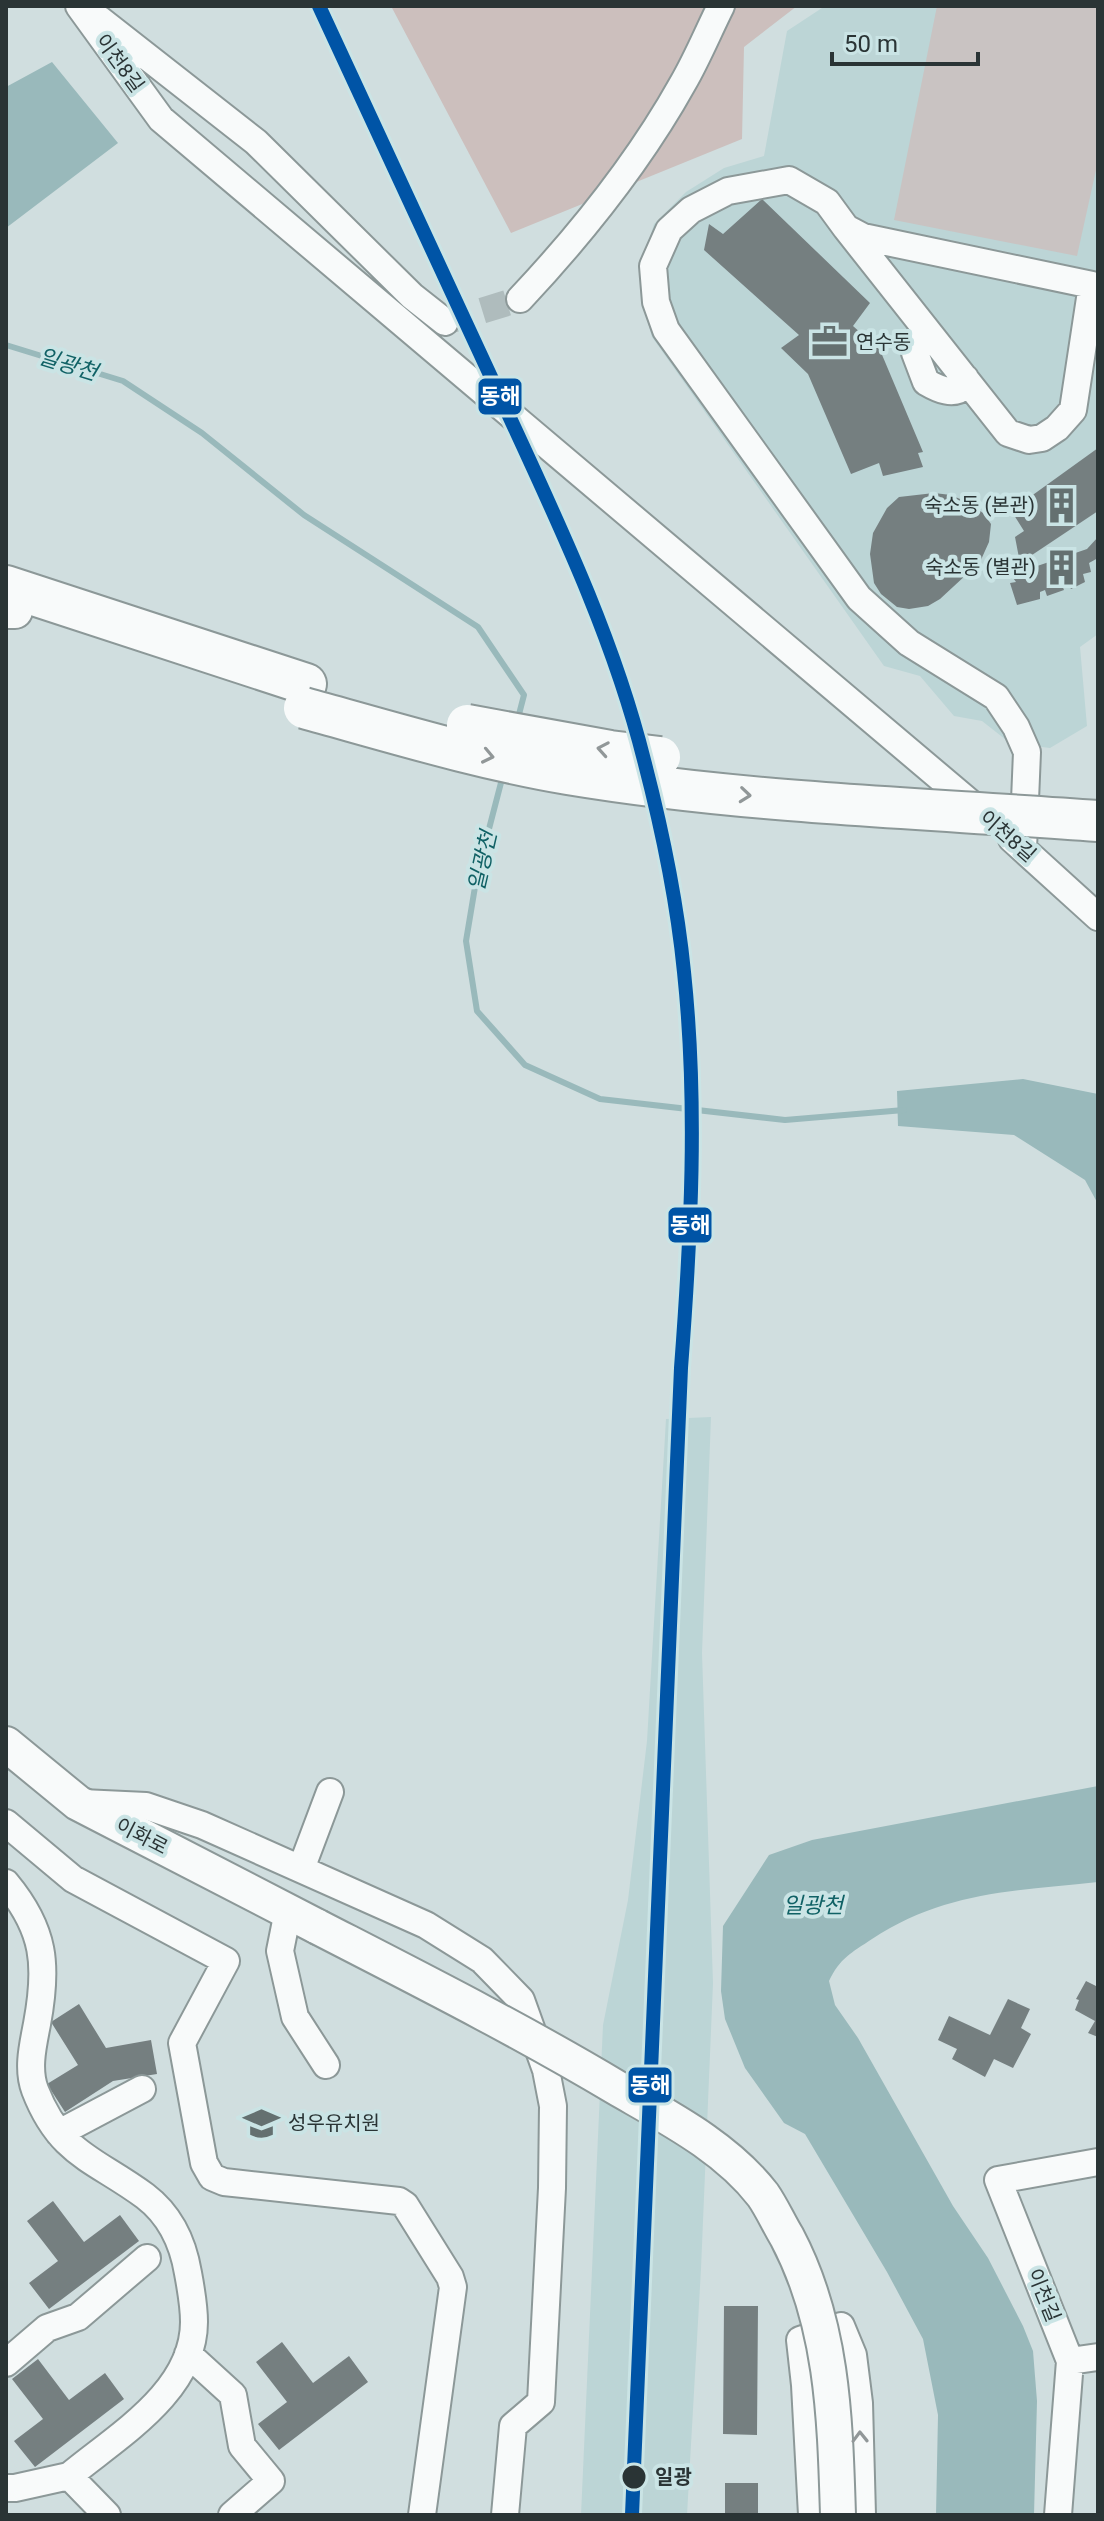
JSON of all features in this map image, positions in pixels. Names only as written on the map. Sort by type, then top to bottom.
[{"type":"highway","points":[[13,599],[305,696],[434,745],[567,774],[745,795],[1098,821]]},
{"type":"highway","points":[[305,696],[610,751],[917,789],[1098,793]]},
{"type":"main road","name":"이화로","points":[[6,1744],[78,1803],[577,2064],[693,2132],[741,2171],[764,2196],[803,2270],[813,2296],[832,2387],[838,2515]]},
{"type":"street","name":"이천8길","points":[[80,6],[161,119],[917,757],[1098,917]]},
{"type":"street","points":[[80,6],[256,142],[412,296],[445,322]]},
{"type":"street","points":[[520,299],[603,204],[650,138],[684,82],[721,6]]},
{"type":"street","points":[[846,228],[863,237],[1092,285],[1073,410],[1057,428],[1042,438],[1029,440],[1008,433],[846,228],[827,202],[789,180],[728,191],[691,210],[669,230],[653,266],[656,302],[666,330],[859,598],[909,643],[996,697],[1016,727],[1027,752],[1023,849]]},
{"type":"street","points":[[301,1869],[330,1792]]},
{"type":"street","points":[[78,1803],[146,1806],[202,1825],[301,1869],[426,1925],[482,1960],[521,2000],[546,2070],[553,2106],[552,2188],[541,2402],[513,2426],[505,2515]]},
{"type":"street","points":[[6,1823],[73,1879],[226,1961],[182,2043],[204,2163],[212,2177],[224,2182],[399,2201],[405,2205],[450,2277],[453,2287],[422,2515]]},
{"type":"street","points":[[6,1883],[24,1904],[37,1931],[43,1963],[38,2020],[31,2055],[33,2085],[44,2111],[74,2151],[147,2198],[170,2222],[184,2253],[194,2324],[188,2354],[176,2379],[158,2403],[69,2476],[9,2491]]},
{"type":"street","points":[[303,1919],[280,1951],[295,2017],[326,2065]]},
{"type":"street","points":[[59,2133],[142,2089]]},
{"type":"street","name":"이천길","points":[[1058,2515],[1070,2361],[998,2180],[1098,2162]]},
{"type":"street","points":[[6,2363],[47,2328],[78,2317],[139,2274]]},
{"type":"street","points":[[812,2515],[800,2340],[841,2326],[853,2355],[859,2403],[862,2515]]},
{"type":"street","points":[[188,2354],[233,2395],[242,2446],[271,2481],[232,2515]]},
{"type":"street","points":[[1070,2361],[1098,2357]]},
{"type":"street","points":[[69,2476],[107,2515]]},
{"type":"shaded area","points":[[391,6],[797,6],[744,47],[742,139],[511,233]]},
{"type":"shaded area","points":[[825,6],[1098,6],[1098,634],[1080,647],[1087,726],[1050,748],[1010,743],[982,721],[954,716],[920,676],[884,666],[652,337],[641,299],[643,259],[654,224],[686,192],[724,168],[764,156],[787,31]]},
{"type":"shaded area","points":[[937,6],[1098,6],[1098,161],[1077,256],[894,220]]},
{"type":"shaded area","points":[[711,1417],[702,1653],[713,1983],[687,2515],[581,2515],[603,2025],[628,1900],[647,1741],[666,1419]]},
{"type":"water","points":[[52,62],[118,143],[6,228],[6,87]]},
{"type":"water","points":[[1023,1079],[1098,1094],[1098,1204],[1085,1180],[1014,1135],[898,1126],[897,1091]]},
{"type":"water","name":"일광천","points":[[1098,1786],[1098,1882],[1009,1891],[953,1902],[926,1911],[899,1923],[852,1952],[837,1967],[829,1981],[835,2005],[858,2038],[953,2206],[988,2258],[1033,2351],[1037,2401],[1034,2515],[936,2515],[938,2415],[923,2339],[805,2134],[784,2123],[745,2068],[725,2019],[721,1991],[723,1926],[769,1855],[812,1840]]},
{"type":"building","name":"연수동","points":[[762,199],[870,303],[853,326],[880,350],[923,452],[918,453],[923,467],[883,476],[879,463],[851,474],[808,374],[781,348],[799,335],[704,250],[709,224],[723,234]]},
{"type":"building","name":"숙소동 (본관)","points":[[1098,448],[1098,511],[1020,563],[1015,537],[1024,531],[1014,515],[1024,508],[1023,502]]},
{"type":"building","points":[[934,493],[951,495],[983,513],[991,524],[989,542],[980,562],[940,599],[928,606],[897,607],[881,594],[874,583],[870,554],[873,533],[887,508],[899,497]]},
{"type":"building","name":"숙소동 (별관)","points":[[1098,537],[1098,558],[1089,563],[1091,572],[1083,574],[1085,582],[1071,589],[1068,583],[1062,585],[1064,590],[1047,596],[1045,590],[1040,592],[1040,599],[1017,605],[1010,583],[1016,582],[1011,575],[1087,549]]},
{"type":"building","points":[[1098,1980],[1098,2037],[1088,2033],[1095,2021],[1075,2010],[1079,2000],[1076,1999],[1086,1981],[1096,1986]]},
{"type":"building","points":[[1008,1999],[1030,2009],[1021,2028],[1031,2034],[1013,2068],[994,2059],[985,2077],[952,2059],[957,2049],[938,2040],[949,2016],[990,2035]]},
{"type":"building","points":[[79,2004],[106,2048],[151,2040],[157,2074],[113,2081],[65,2112],[47,2084],[78,2065],[51,2022]]},
{"type":"building","points":[[53,2201],[84,2242],[120,2215],[139,2241],[49,2309],[29,2283],[58,2261],[27,2221]]},
{"type":"building","points":[[724,2306],[758,2306],[757,2435],[723,2434]]},
{"type":"building","points":[[282,2342],[313,2383],[349,2356],[368,2382],[279,2450],[258,2424],[287,2402],[256,2362]]},
{"type":"building","points":[[38,2359],[69,2400],[105,2373],[124,2399],[35,2467],[14,2441],[43,2419],[12,2379]]},
{"type":"building","points":[[725,2483],[758,2483],[758,2515],[725,2515]]},
{"type":"waterway","name":"일광천","points":[[6,345],[123,381],[202,433],[304,515],[478,627],[524,695],[517,722]]},
{"type":"waterway","name":"일광천","points":[[503,775],[477,875],[466,941],[477,1011],[525,1065],[600,1099],[785,1120],[904,1110]]},
{"type":"tunnel","points":[[445,322],[520,299]]},
{"type":"transit line","name":"동해","points":[[319,6],[544,492],[600,624],[631,714],[651,786],[681,945],[691,1071],[690,1220],[632,2515]]},
{"type":"place","name":"연수동","points":[[830,342]]},
{"type":"place","name":"숙소동 (본관)","points":[[1061,505]]},
{"type":"place","name":"숙소동 (별관)","points":[[1062,567]]},
{"type":"place","name":"성우유치원","points":[[262,2123]]},
{"type":"place","name":"일광","points":[[634,2477]]}]
